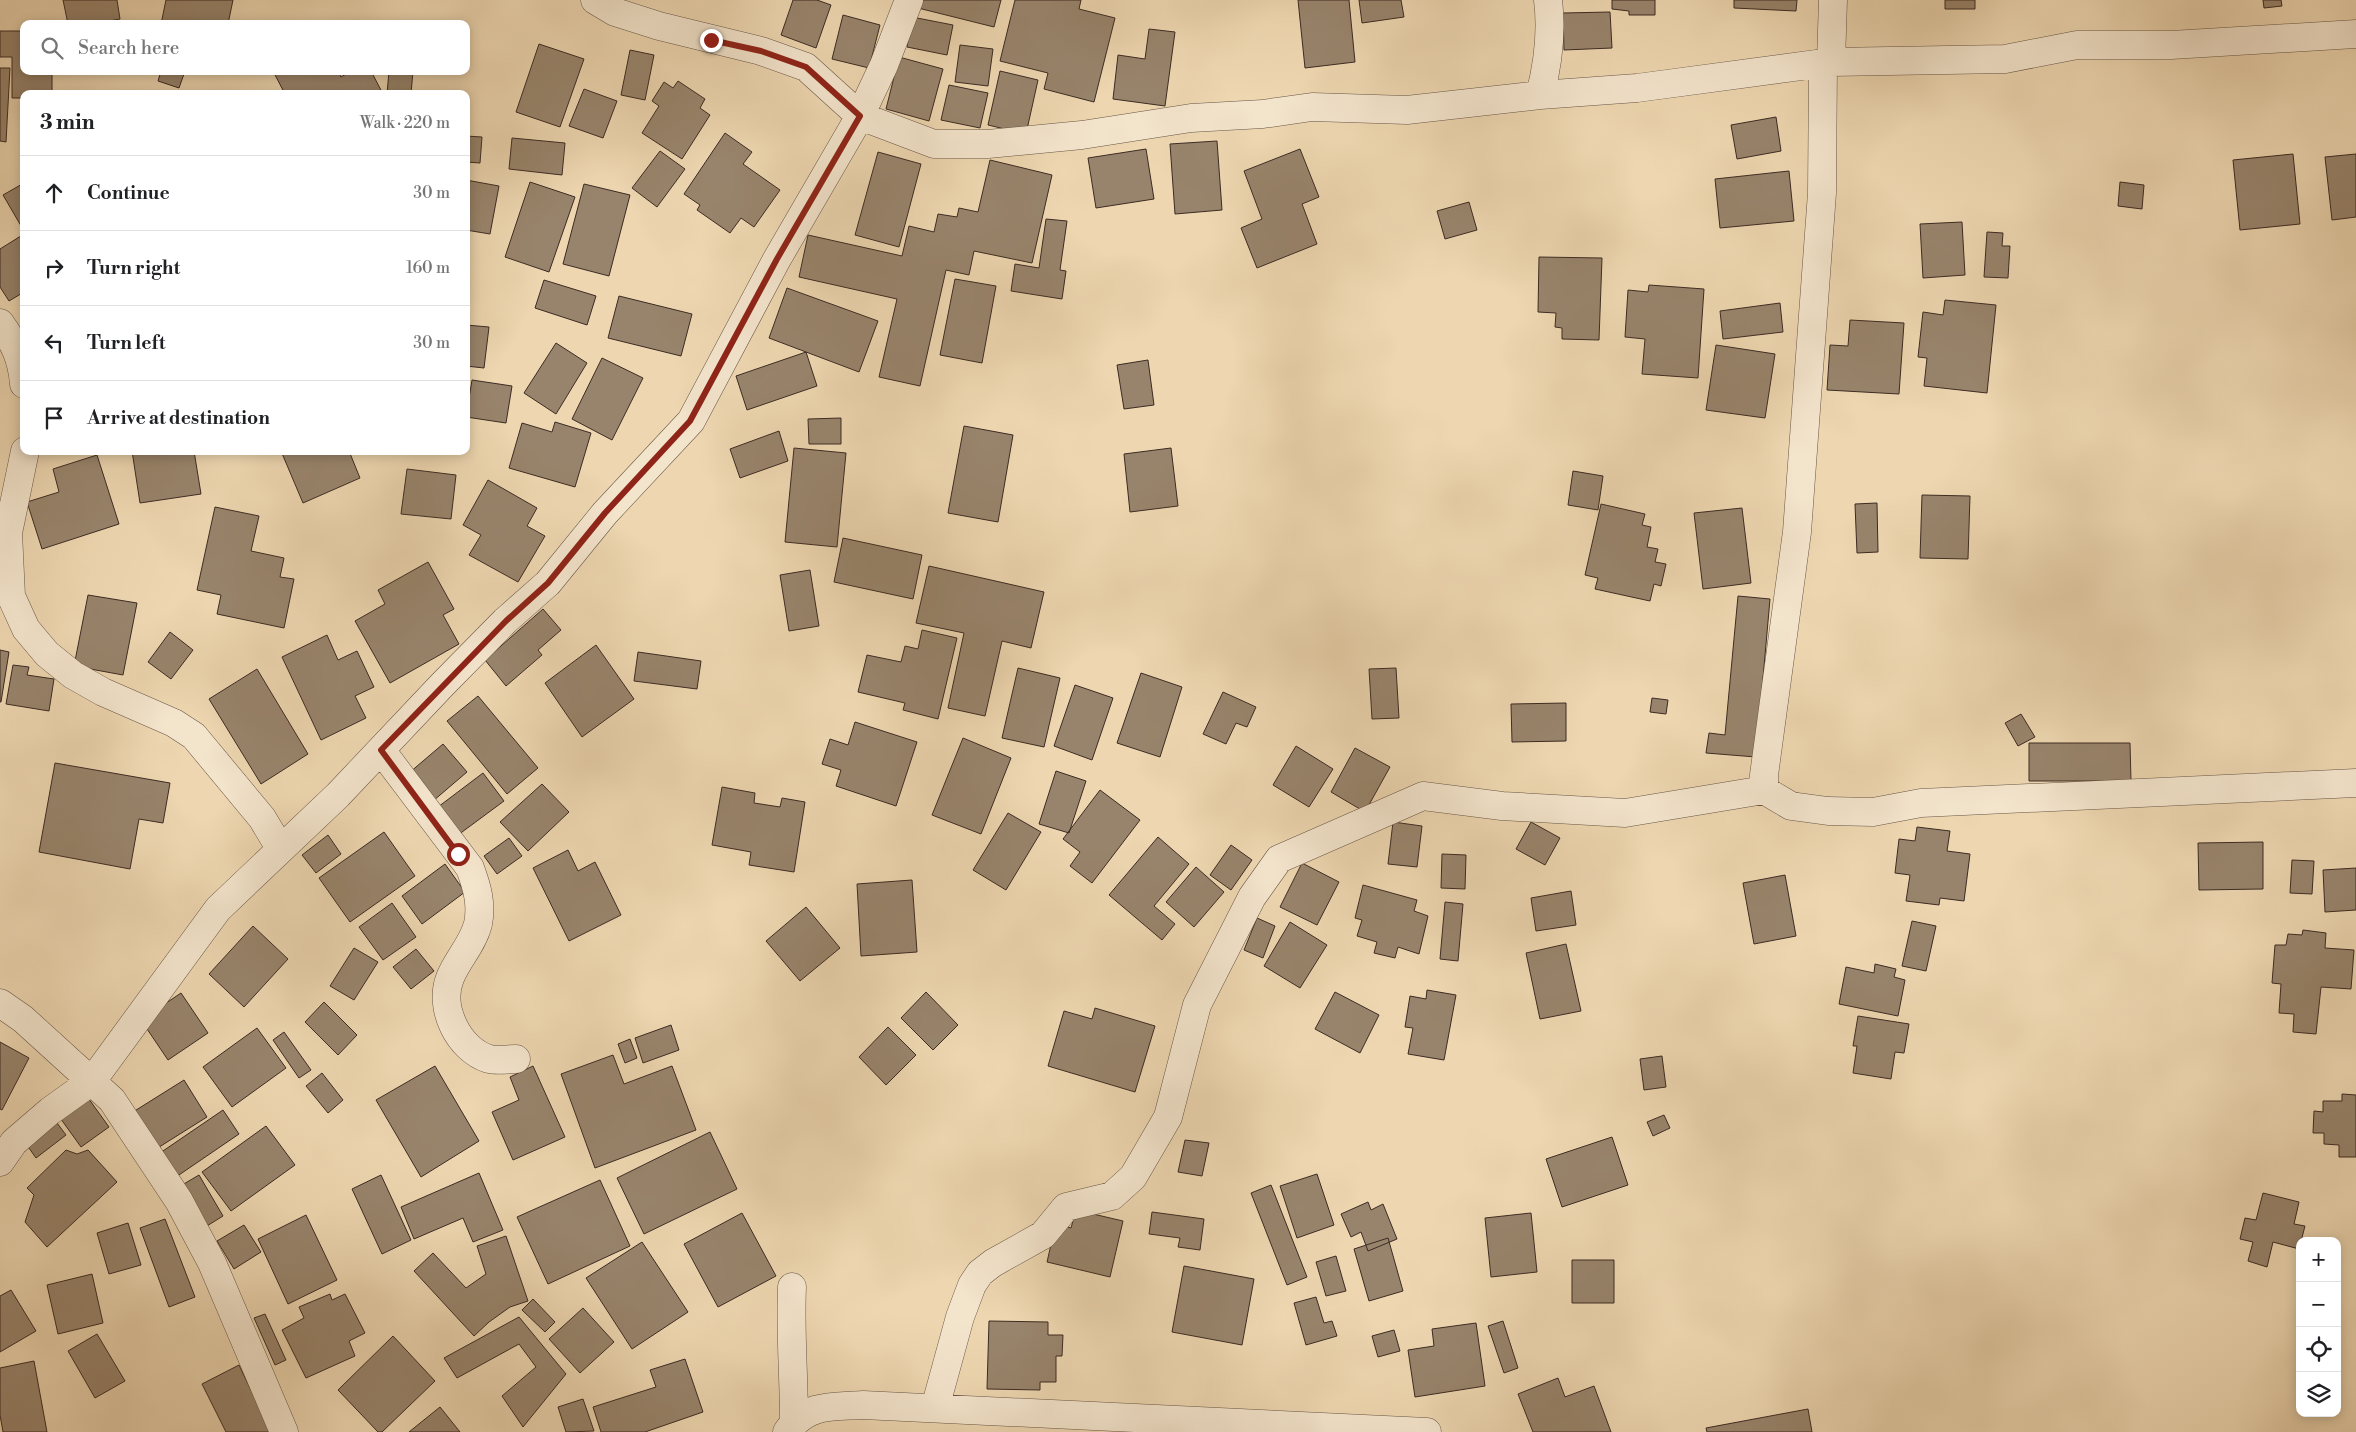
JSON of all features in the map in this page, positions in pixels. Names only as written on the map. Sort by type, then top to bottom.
[{"type":"street","points":[[595,0],[615,12],[761,51],[806,67],[860,116],[934,144],[988,144],[1082,136],[1191,118],[1263,114],[1312,107],[1407,110],[1540,95],[1637,88],[1827,62],[2005,59],[2077,45],[2171,45],[2356,34]]},
{"type":"street","points":[[0,1162],[14,1142],[50,1111],[92,1081],[218,909],[280,848],[338,795],[498,628],[548,583],[605,513],[690,421],[777,259],[860,116],[884,65],[909,0]]},
{"type":"street","points":[[1540,95],[1548,66],[1550,16],[1548,0]]},
{"type":"street","points":[[1764,790],[1764,775],[1796,532],[1822,193],[1827,62],[1832,0]]},
{"type":"street","points":[[0,324],[20,356]]},
{"type":"street","points":[[24,455],[8,533],[11,596],[26,630],[47,654],[73,675],[103,692],[174,723],[194,736],[262,818],[280,848]]},
{"type":"street","points":[[381,750],[470,868],[476,885],[480,905],[477,926],[466,952],[449,979],[446,999],[454,1029],[466,1044],[477,1053],[491,1060],[516,1059]]},
{"type":"street","points":[[935,1408],[960,1317],[972,1285],[980,1273],[993,1263],[1043,1235],[1066,1207],[1112,1196],[1133,1177],[1168,1117],[1197,1005],[1252,897],[1280,859],[1423,796],[1502,806],[1625,813],[1764,790],[1790,806],[1828,812],[1873,812],[1921,803],[2356,783]]},
{"type":"street","points":[[0,1003],[23,1019],[112,1100],[179,1201],[212,1263],[284,1432]]},
{"type":"street","points":[[791,1427],[794,1368],[790,1332],[792,1287]]},
{"type":"street","points":[[791,1427],[818,1407],[863,1405],[1427,1432]]},
{"type":"building","points":[[63,0],[117,0],[120,19],[67,20]]},
{"type":"building","points":[[166,0],[233,0],[229,20],[162,20]]},
{"type":"building","points":[[793,0],[817,0],[831,5],[816,48],[781,35]]},
{"type":"building","points":[[920,0],[1001,0],[994,27],[918,8]]},
{"type":"building","points":[[1015,0],[1081,0],[1079,9],[1115,18],[1094,102],[1044,89],[1048,73],[1000,61]]},
{"type":"building","points":[[1298,0],[1349,0],[1355,62],[1305,68]]},
{"type":"building","points":[[1359,0],[1401,0],[1404,17],[1362,23]]},
{"type":"building","points":[[1612,0],[1655,0],[1655,15],[1629,15],[1629,11],[1612,9]]},
{"type":"building","points":[[1734,0],[1797,0],[1796,11],[1734,8]]},
{"type":"building","points":[[1945,0],[1975,0],[1975,9],[1945,9]]},
{"type":"building","points":[[2263,0],[2281,0],[2282,6],[2264,8]]},
{"type":"building","points":[[1610,12],[1612,48],[1564,50],[1563,13]]},
{"type":"building","points":[[843,15],[880,25],[869,68],[832,59]]},
{"type":"building","points":[[912,17],[953,25],[947,55],[907,47]]},
{"type":"building","points":[[1149,29],[1175,32],[1165,106],[1113,99],[1118,55],[1145,59]]},
{"type":"building","points":[[0,31],[20,31],[20,75],[52,75],[52,90],[20,90],[20,98],[12,98],[12,57],[0,57]]},
{"type":"building","points":[[539,44],[584,59],[560,127],[516,112]]},
{"type":"building","points":[[960,45],[993,49],[988,86],[955,82]]},
{"type":"building","points":[[630,50],[654,55],[645,100],[621,95]]},
{"type":"building","points":[[899,57],[943,69],[929,121],[886,109]]},
{"type":"building","points":[[0,68],[10,68],[6,142],[0,141]]},
{"type":"building","points":[[1000,71],[1038,80],[1026,134],[988,125]]},
{"type":"building","points":[[160,75],[184,75],[179,88],[158,81]]},
{"type":"building","points":[[275,75],[340,75],[341,77],[344,75],[373,75],[381,90],[283,90]]},
{"type":"building","points":[[389,75],[413,75],[411,90],[387,90]]},
{"type":"building","points":[[678,81],[705,99],[700,108],[710,115],[682,159],[642,133],[659,106],[652,101],[664,82],[673,88]]},
{"type":"building","points":[[949,85],[988,93],[980,128],[941,120]]},
{"type":"building","points":[[584,89],[617,101],[603,138],[569,126]]},
{"type":"building","points":[[1776,117],[1781,151],[1737,159],[1731,125]]},
{"type":"building","points":[[725,133],[752,152],[743,164],[780,190],[754,227],[741,218],[730,233],[697,210],[700,205],[684,194]]},
{"type":"building","points":[[470,136],[482,137],[480,163],[470,162]]},
{"type":"building","points":[[512,138],[565,143],[562,175],[509,169]]},
{"type":"building","points":[[1217,141],[1222,210],[1175,214],[1170,144]]},
{"type":"building","points":[[1146,149],[1154,199],[1096,208],[1088,158]]},
{"type":"building","points":[[1300,149],[1319,197],[1302,204],[1317,244],[1257,268],[1241,228],[1262,219],[1244,171]]},
{"type":"building","points":[[660,151],[685,169],[657,207],[632,188]]},
{"type":"building","points":[[878,152],[921,164],[899,247],[855,235]]},
{"type":"building","points":[[2293,154],[2300,224],[2240,230],[2233,160]]},
{"type":"building","points":[[2356,154],[2356,217],[2332,220],[2325,157]]},
{"type":"building","points":[[990,160],[1052,175],[1032,263],[974,251],[969,275],[946,270],[920,386],[879,377],[897,299],[799,277],[808,235],[902,256],[909,226],[934,232],[938,214],[957,217],[959,208],[978,212]]},
{"type":"building","points":[[1789,171],[1794,221],[1720,228],[1715,179]]},
{"type":"building","points":[[470,181],[499,186],[490,234],[470,231]]},
{"type":"building","points":[[530,182],[575,197],[549,272],[505,257]]},
{"type":"building","points":[[2120,182],[2144,185],[2142,209],[2118,206]]},
{"type":"building","points":[[584,184],[630,195],[609,276],[563,264]]},
{"type":"building","points":[[20,185],[20,224],[3,195]]},
{"type":"building","points":[[1469,202],[1477,230],[1445,239],[1437,211]]},
{"type":"building","points":[[1046,219],[1067,221],[1060,270],[1066,271],[1062,299],[1011,291],[1015,264],[1039,268]]},
{"type":"building","points":[[1962,222],[1965,275],[1923,278],[1920,224]]},
{"type":"building","points":[[1987,232],[2003,233],[2002,246],[2010,246],[2008,278],[1984,277]]},
{"type":"building","points":[[20,236],[20,294],[9,301],[0,287],[0,249]]},
{"type":"building","points":[[1539,257],[1602,258],[1599,340],[1562,339],[1562,328],[1555,327],[1556,313],[1538,312]]},
{"type":"building","points":[[955,279],[996,286],[982,363],[940,355]]},
{"type":"building","points":[[544,280],[596,296],[587,325],[535,308]]},
{"type":"building","points":[[1649,285],[1704,289],[1698,378],[1642,374],[1645,339],[1625,337],[1628,290],[1648,292]]},
{"type":"building","points":[[787,288],[878,321],[859,372],[769,338]]},
{"type":"building","points":[[619,296],[692,314],[681,356],[608,338]]},
{"type":"building","points":[[1945,300],[1996,305],[1987,393],[1924,386],[1927,358],[1918,357],[1923,312],[1943,315]]},
{"type":"building","points":[[1780,303],[1783,332],[1723,339],[1720,311]]},
{"type":"building","points":[[1850,320],[1904,323],[1899,394],[1827,390],[1830,345],[1848,346]]},
{"type":"building","points":[[470,325],[489,327],[484,368],[470,366]]},
{"type":"building","points":[[556,343],[587,363],[556,414],[524,393]]},
{"type":"building","points":[[1716,345],[1775,354],[1765,418],[1706,410]]},
{"type":"building","points":[[806,352],[817,386],[747,410],[736,376]]},
{"type":"building","points":[[602,358],[643,378],[612,440],[572,419]]},
{"type":"building","points":[[1148,360],[1154,405],[1124,409],[1117,365]]},
{"type":"building","points":[[472,380],[512,386],[506,423],[470,418]]},
{"type":"building","points":[[841,418],[841,444],[809,444],[808,419]]},
{"type":"building","points":[[555,422],[591,433],[575,487],[509,468],[522,423],[552,432]]},
{"type":"building","points":[[964,426],[1013,435],[998,522],[948,513]]},
{"type":"building","points":[[779,431],[788,461],[740,478],[730,449]]},
{"type":"building","points":[[794,448],[846,453],[837,547],[785,542]]},
{"type":"building","points":[[1171,448],[1178,506],[1130,512],[1124,454]]},
{"type":"building","points":[[97,455],[119,524],[42,549],[27,502],[59,492],[53,469]]},
{"type":"building","points":[[133,455],[195,455],[201,494],[140,503]]},
{"type":"building","points":[[283,455],[351,455],[360,478],[303,503]]},
{"type":"building","points":[[407,469],[456,475],[451,519],[401,514]]},
{"type":"building","points":[[1573,471],[1603,476],[1598,510],[1568,505]]},
{"type":"building","points":[[488,480],[537,508],[527,526],[545,536],[518,582],[469,555],[481,535],[463,525]]},
{"type":"building","points":[[1922,495],[1970,496],[1968,559],[1920,558]]},
{"type":"building","points":[[1877,503],[1878,552],[1857,553],[1855,504]]},
{"type":"building","points":[[1601,504],[1645,514],[1642,525],[1651,527],[1647,547],[1658,549],[1655,562],[1666,564],[1661,586],[1654,584],[1650,601],[1595,589],[1598,578],[1585,575]]},
{"type":"building","points":[[215,507],[259,516],[251,551],[284,558],[280,577],[294,579],[284,628],[217,614],[221,595],[197,590]]},
{"type":"building","points":[[1742,508],[1751,583],[1703,589],[1694,513]]},
{"type":"building","points":[[843,538],[922,555],[913,599],[834,582]]},
{"type":"building","points":[[428,562],[454,609],[443,615],[459,644],[390,683],[355,621],[385,604],[378,590]]},
{"type":"building","points":[[929,566],[1044,592],[1031,648],[1002,641],[985,716],[948,708],[964,633],[916,623]]},
{"type":"building","points":[[810,570],[819,626],[789,631],[780,575]]},
{"type":"building","points":[[88,595],[137,603],[123,675],[74,666]]},
{"type":"building","points":[[1738,596],[1770,599],[1756,757],[1706,753],[1709,733],[1725,735]]},
{"type":"building","points":[[543,609],[561,630],[538,650],[542,655],[506,686],[485,660]]},
{"type":"building","points":[[922,630],[957,638],[938,719],[903,710],[905,703],[858,692],[867,655],[901,662],[905,646],[918,649]]},
{"type":"building","points":[[170,632],[193,650],[171,679],[148,662]]},
{"type":"building","points":[[327,635],[338,660],[357,651],[374,687],[355,696],[366,718],[321,740],[282,657]]},
{"type":"building","points":[[596,645],[634,699],[582,737],[545,683]]},
{"type":"building","points":[[0,650],[9,652],[1,702],[0,702]]},
{"type":"building","points":[[638,652],[701,661],[697,689],[634,681]]},
{"type":"building","points":[[13,665],[29,667],[27,675],[54,679],[49,711],[6,704]]},
{"type":"building","points":[[1018,668],[1060,678],[1044,747],[1002,738]]},
{"type":"building","points":[[1396,668],[1399,718],[1372,719],[1369,669]]},
{"type":"building","points":[[257,669],[308,754],[261,784],[209,699]]},
{"type":"building","points":[[1141,673],[1182,687],[1160,757],[1117,743]]},
{"type":"building","points":[[1075,685],[1113,698],[1092,760],[1054,746]]},
{"type":"building","points":[[1223,692],[1256,707],[1247,727],[1236,723],[1226,744],[1203,734]]},
{"type":"building","points":[[478,696],[538,768],[507,794],[447,721]]},
{"type":"building","points":[[1652,698],[1668,700],[1666,714],[1650,712]]},
{"type":"building","points":[[1566,703],[1566,741],[1512,742],[1511,704]]},
{"type":"building","points":[[2021,714],[2035,737],[2018,746],[2005,723]]},
{"type":"building","points":[[855,722],[917,742],[896,806],[836,786],[841,770],[822,764],[830,739],[848,745]]},
{"type":"building","points":[[963,738],[1011,758],[981,834],[932,815]]},
{"type":"building","points":[[2029,743],[2130,743],[2131,781],[2029,781]]},
{"type":"building","points":[[443,744],[467,772],[433,801],[409,773]]},
{"type":"building","points":[[1296,746],[1333,769],[1309,807],[1273,785]]},
{"type":"building","points":[[1355,748],[1390,767],[1365,812],[1331,792]]},
{"type":"building","points":[[55,763],[170,783],[163,823],[139,819],[130,869],[39,852]]},
{"type":"building","points":[[1056,771],[1086,781],[1069,833],[1039,824]]},
{"type":"building","points":[[483,773],[504,801],[458,835],[438,807]]},
{"type":"building","points":[[542,784],[569,812],[528,851],[500,822]]},
{"type":"building","points":[[722,787],[755,793],[754,803],[780,807],[782,798],[805,802],[794,872],[749,865],[751,852],[712,845]]},
{"type":"building","points":[[1100,790],[1140,820],[1092,883],[1070,866],[1080,852],[1063,839]]},
{"type":"building","points":[[1008,813],[1041,832],[1006,890],[973,870]]},
{"type":"building","points":[[1393,822],[1422,826],[1417,867],[1388,864]]},
{"type":"building","points":[[1531,822],[1560,838],[1545,865],[1516,849]]},
{"type":"building","points":[[1917,827],[1950,831],[1947,851],[1970,854],[1964,901],[1940,898],[1939,905],[1906,901],[1910,875],[1895,873],[1899,839],[1915,841]]},
{"type":"building","points":[[384,832],[415,876],[350,922],[319,878]]},
{"type":"building","points":[[328,835],[341,854],[316,873],[302,855]]},
{"type":"building","points":[[1158,837],[1189,864],[1154,906],[1175,924],[1162,940],[1109,895]]},
{"type":"building","points":[[509,838],[522,856],[497,874],[484,856]]},
{"type":"building","points":[[2263,842],[2263,889],[2199,890],[2198,843]]},
{"type":"building","points":[[1231,845],[1252,860],[1231,890],[1210,875]]},
{"type":"building","points":[[568,850],[578,871],[595,862],[621,915],[569,941],[533,868]]},
{"type":"building","points":[[1442,854],[1466,855],[1465,889],[1441,888]]},
{"type":"building","points":[[2292,860],[2314,861],[2312,894],[2290,893]]},
{"type":"building","points":[[1302,863],[1339,882],[1317,925],[1280,907]]},
{"type":"building","points":[[445,864],[465,892],[422,924],[402,896]]},
{"type":"building","points":[[1196,867],[1224,892],[1194,927],[1166,902]]},
{"type":"building","points":[[2356,868],[2356,910],[2325,912],[2323,870]]},
{"type":"building","points":[[1785,875],[1796,936],[1754,944],[1743,883]]},
{"type":"building","points":[[912,880],[917,952],[861,956],[857,884]]},
{"type":"building","points":[[1363,885],[1417,900],[1414,911],[1428,916],[1419,954],[1398,947],[1395,958],[1374,953],[1377,942],[1357,936],[1362,920],[1355,918]]},
{"type":"building","points":[[1571,891],[1576,925],[1536,931],[1531,898]]},
{"type":"building","points":[[1445,902],[1463,904],[1458,961],[1440,959]]},
{"type":"building","points":[[392,903],[416,937],[383,960],[359,927]]},
{"type":"building","points":[[806,907],[840,948],[800,981],[766,941]]},
{"type":"building","points":[[1257,918],[1275,926],[1263,958],[1244,950]]},
{"type":"building","points":[[1912,921],[1936,926],[1926,971],[1902,966]]},
{"type":"building","points":[[1290,922],[1327,945],[1300,988],[1264,966]]},
{"type":"building","points":[[253,926],[288,959],[244,1007],[209,974]]},
{"type":"building","points":[[2303,930],[2326,933],[2325,948],[2354,950],[2351,989],[2321,987],[2316,1034],[2293,1032],[2294,1014],[2279,1013],[2281,984],[2272,983],[2275,945],[2286,945],[2288,934],[2302,935]]},
{"type":"building","points":[[1566,944],[1581,1011],[1540,1019],[1526,953]]},
{"type":"building","points":[[354,948],[378,962],[354,1000],[330,986]]},
{"type":"building","points":[[416,949],[434,971],[411,989],[393,967]]},
{"type":"building","points":[[1875,964],[1896,969],[1894,977],[1905,980],[1898,1016],[1839,1004],[1846,967],[1874,973]]},
{"type":"building","points":[[1427,990],[1456,995],[1444,1060],[1408,1054],[1413,1028],[1405,1027],[1410,996],[1426,999]]},
{"type":"building","points":[[926,992],[958,1025],[933,1050],[901,1018]]},
{"type":"building","points":[[1335,992],[1379,1015],[1360,1053],[1315,1029]]},
{"type":"building","points":[[181,993],[208,1033],[168,1060],[141,1020]]},
{"type":"building","points":[[324,1002],[357,1035],[338,1055],[305,1022]]},
{"type":"building","points":[[1095,1008],[1155,1026],[1135,1092],[1048,1066],[1064,1011],[1092,1019]]},
{"type":"building","points":[[1858,1016],[1909,1024],[1904,1053],[1895,1052],[1891,1079],[1853,1073],[1857,1046],[1853,1046]]},
{"type":"building","points":[[671,1025],[679,1050],[643,1063],[635,1038]]},
{"type":"building","points":[[888,1027],[916,1055],[886,1085],[859,1057]]},
{"type":"building","points":[[257,1028],[286,1068],[232,1107],[203,1067]]},
{"type":"building","points":[[284,1032],[311,1070],[299,1078],[273,1040]]},
{"type":"building","points":[[630,1039],[637,1058],[625,1063],[618,1044]]},
{"type":"building","points":[[0,1042],[29,1058],[2,1110],[0,1109]]},
{"type":"building","points":[[613,1055],[624,1084],[672,1066],[696,1130],[595,1168],[561,1074]]},
{"type":"building","points":[[1662,1056],[1666,1087],[1644,1090],[1640,1059]]},
{"type":"building","points":[[435,1066],[479,1141],[421,1177],[376,1100]]},
{"type":"building","points":[[533,1066],[565,1137],[513,1160],[492,1112],[519,1100],[510,1077]]},
{"type":"building","points":[[322,1073],[343,1100],[328,1113],[306,1086]]},
{"type":"building","points":[[184,1080],[207,1117],[156,1149],[133,1112]]},
{"type":"building","points":[[2342,1094],[2356,1095],[2356,1157],[2339,1157],[2339,1145],[2324,1144],[2324,1133],[2313,1133],[2314,1111],[2323,1112],[2323,1101],[2342,1101]]},
{"type":"building","points":[[86,1095],[109,1127],[81,1147],[58,1115]]},
{"type":"building","points":[[223,1110],[239,1134],[176,1177],[160,1153]]},
{"type":"building","points":[[1664,1115],[1670,1128],[1653,1136],[1647,1122]]},
{"type":"building","points":[[54,1119],[66,1135],[36,1158],[24,1141]]},
{"type":"building","points":[[266,1126],[295,1165],[231,1211],[202,1172]]},
{"type":"building","points":[[710,1132],[737,1189],[644,1234],[617,1178]]},
{"type":"building","points":[[1612,1137],[1628,1185],[1562,1207],[1546,1159]]},
{"type":"building","points":[[1185,1140],[1209,1143],[1202,1176],[1178,1172]]},
{"type":"building","points":[[66,1150],[77,1154],[88,1150],[117,1182],[47,1247],[25,1222],[34,1195],[27,1188]]},
{"type":"building","points":[[479,1173],[503,1230],[473,1242],[463,1218],[414,1239],[401,1207]]},
{"type":"building","points":[[1317,1174],[1334,1225],[1297,1238],[1280,1186]]},
{"type":"building","points":[[199,1175],[223,1216],[202,1229],[177,1188]]},
{"type":"building","points":[[381,1175],[411,1240],[382,1254],[352,1189]]},
{"type":"building","points":[[600,1180],[630,1246],[548,1284],[517,1217]]},
{"type":"building","points":[[1271,1185],[1307,1277],[1287,1285],[1251,1193]]},
{"type":"building","points":[[2263,1193],[2299,1202],[2294,1224],[2305,1226],[2302,1237],[2296,1237],[2296,1248],[2273,1242],[2267,1267],[2248,1261],[2253,1242],[2240,1239],[2245,1218],[2256,1220]]},
{"type":"building","points":[[1368,1202],[1371,1210],[1383,1204],[1397,1239],[1368,1251],[1361,1232],[1351,1237],[1341,1214]]},
{"type":"building","points":[[1076,1210],[1123,1221],[1110,1277],[1047,1262],[1056,1223],[1071,1228]]},
{"type":"building","points":[[1152,1212],[1204,1219],[1200,1250],[1178,1247],[1180,1238],[1149,1234]]},
{"type":"building","points":[[742,1213],[776,1276],[718,1307],[684,1244]]},
{"type":"building","points":[[1531,1213],[1537,1272],[1491,1277],[1485,1218]]},
{"type":"building","points":[[306,1215],[337,1280],[288,1304],[258,1239]]},
{"type":"building","points":[[165,1219],[195,1297],[169,1307],[140,1228]]},
{"type":"building","points":[[128,1223],[141,1265],[109,1274],[97,1233]]},
{"type":"building","points":[[244,1225],[261,1252],[234,1269],[217,1241]]},
{"type":"building","points":[[506,1236],[528,1301],[510,1307],[474,1336],[414,1271],[433,1253],[466,1288],[486,1274],[477,1246]]},
{"type":"building","points":[[1388,1238],[1403,1291],[1369,1301],[1354,1249]]},
{"type":"building","points":[[642,1242],[688,1312],[632,1349],[586,1278]]},
{"type":"building","points":[[1336,1256],[1346,1291],[1326,1296],[1316,1262]]},
{"type":"building","points":[[1572,1260],[1614,1260],[1614,1303],[1572,1303]]},
{"type":"building","points":[[1184,1266],[1254,1279],[1242,1345],[1172,1332]]},
{"type":"building","points":[[92,1274],[103,1323],[58,1334],[47,1285]]},
{"type":"building","points":[[11,1290],[36,1331],[0,1352],[0,1296]]},
{"type":"building","points":[[330,1294],[332,1300],[345,1294],[365,1333],[349,1341],[355,1356],[306,1378],[282,1330],[304,1318],[299,1307]]},
{"type":"building","points":[[1316,1297],[1324,1323],[1332,1321],[1337,1336],[1306,1345],[1294,1303]]},
{"type":"building","points":[[533,1299],[555,1322],[545,1332],[522,1310]]},
{"type":"building","points":[[583,1308],[614,1342],[580,1373],[549,1339]]},
{"type":"building","points":[[265,1314],[286,1360],[275,1365],[254,1318]]},
{"type":"building","points":[[519,1317],[566,1374],[523,1427],[502,1396],[536,1367],[519,1344],[457,1378],[444,1358]]},
{"type":"building","points":[[989,1321],[1048,1322],[1048,1335],[1063,1335],[1062,1356],[1056,1356],[1056,1382],[1040,1382],[1040,1390],[987,1389]]},
{"type":"building","points":[[1503,1321],[1518,1368],[1504,1373],[1488,1326]]},
{"type":"building","points":[[1476,1323],[1485,1386],[1415,1397],[1408,1350],[1434,1346],[1432,1329]]},
{"type":"building","points":[[1394,1330],[1400,1351],[1378,1357],[1372,1336]]},
{"type":"building","points":[[97,1334],[125,1381],[95,1398],[68,1351]]},
{"type":"building","points":[[393,1336],[435,1381],[382,1432],[378,1432],[338,1390]]},
{"type":"building","points":[[685,1359],[703,1412],[645,1432],[601,1432],[593,1407],[656,1387],[650,1370]]},
{"type":"building","points":[[34,1361],[47,1432],[3,1432],[0,1415],[0,1368]]},
{"type":"building","points":[[239,1365],[271,1432],[226,1432],[202,1384]]},
{"type":"building","points":[[1558,1378],[1565,1397],[1594,1386],[1611,1432],[1533,1432],[1518,1394]]},
{"type":"building","points":[[583,1399],[594,1431],[566,1432],[558,1407]]},
{"type":"building","points":[[440,1407],[460,1432],[409,1432]]},
{"type":"building","points":[[1808,1409],[1812,1432],[1707,1432],[1706,1428]]},
{"type":"route","points":[[458,854],[381,750],[442,685],[506,621],[548,583],[605,513],[690,421],[777,259],[860,116],[806,67],[761,51],[711,40]]}]
